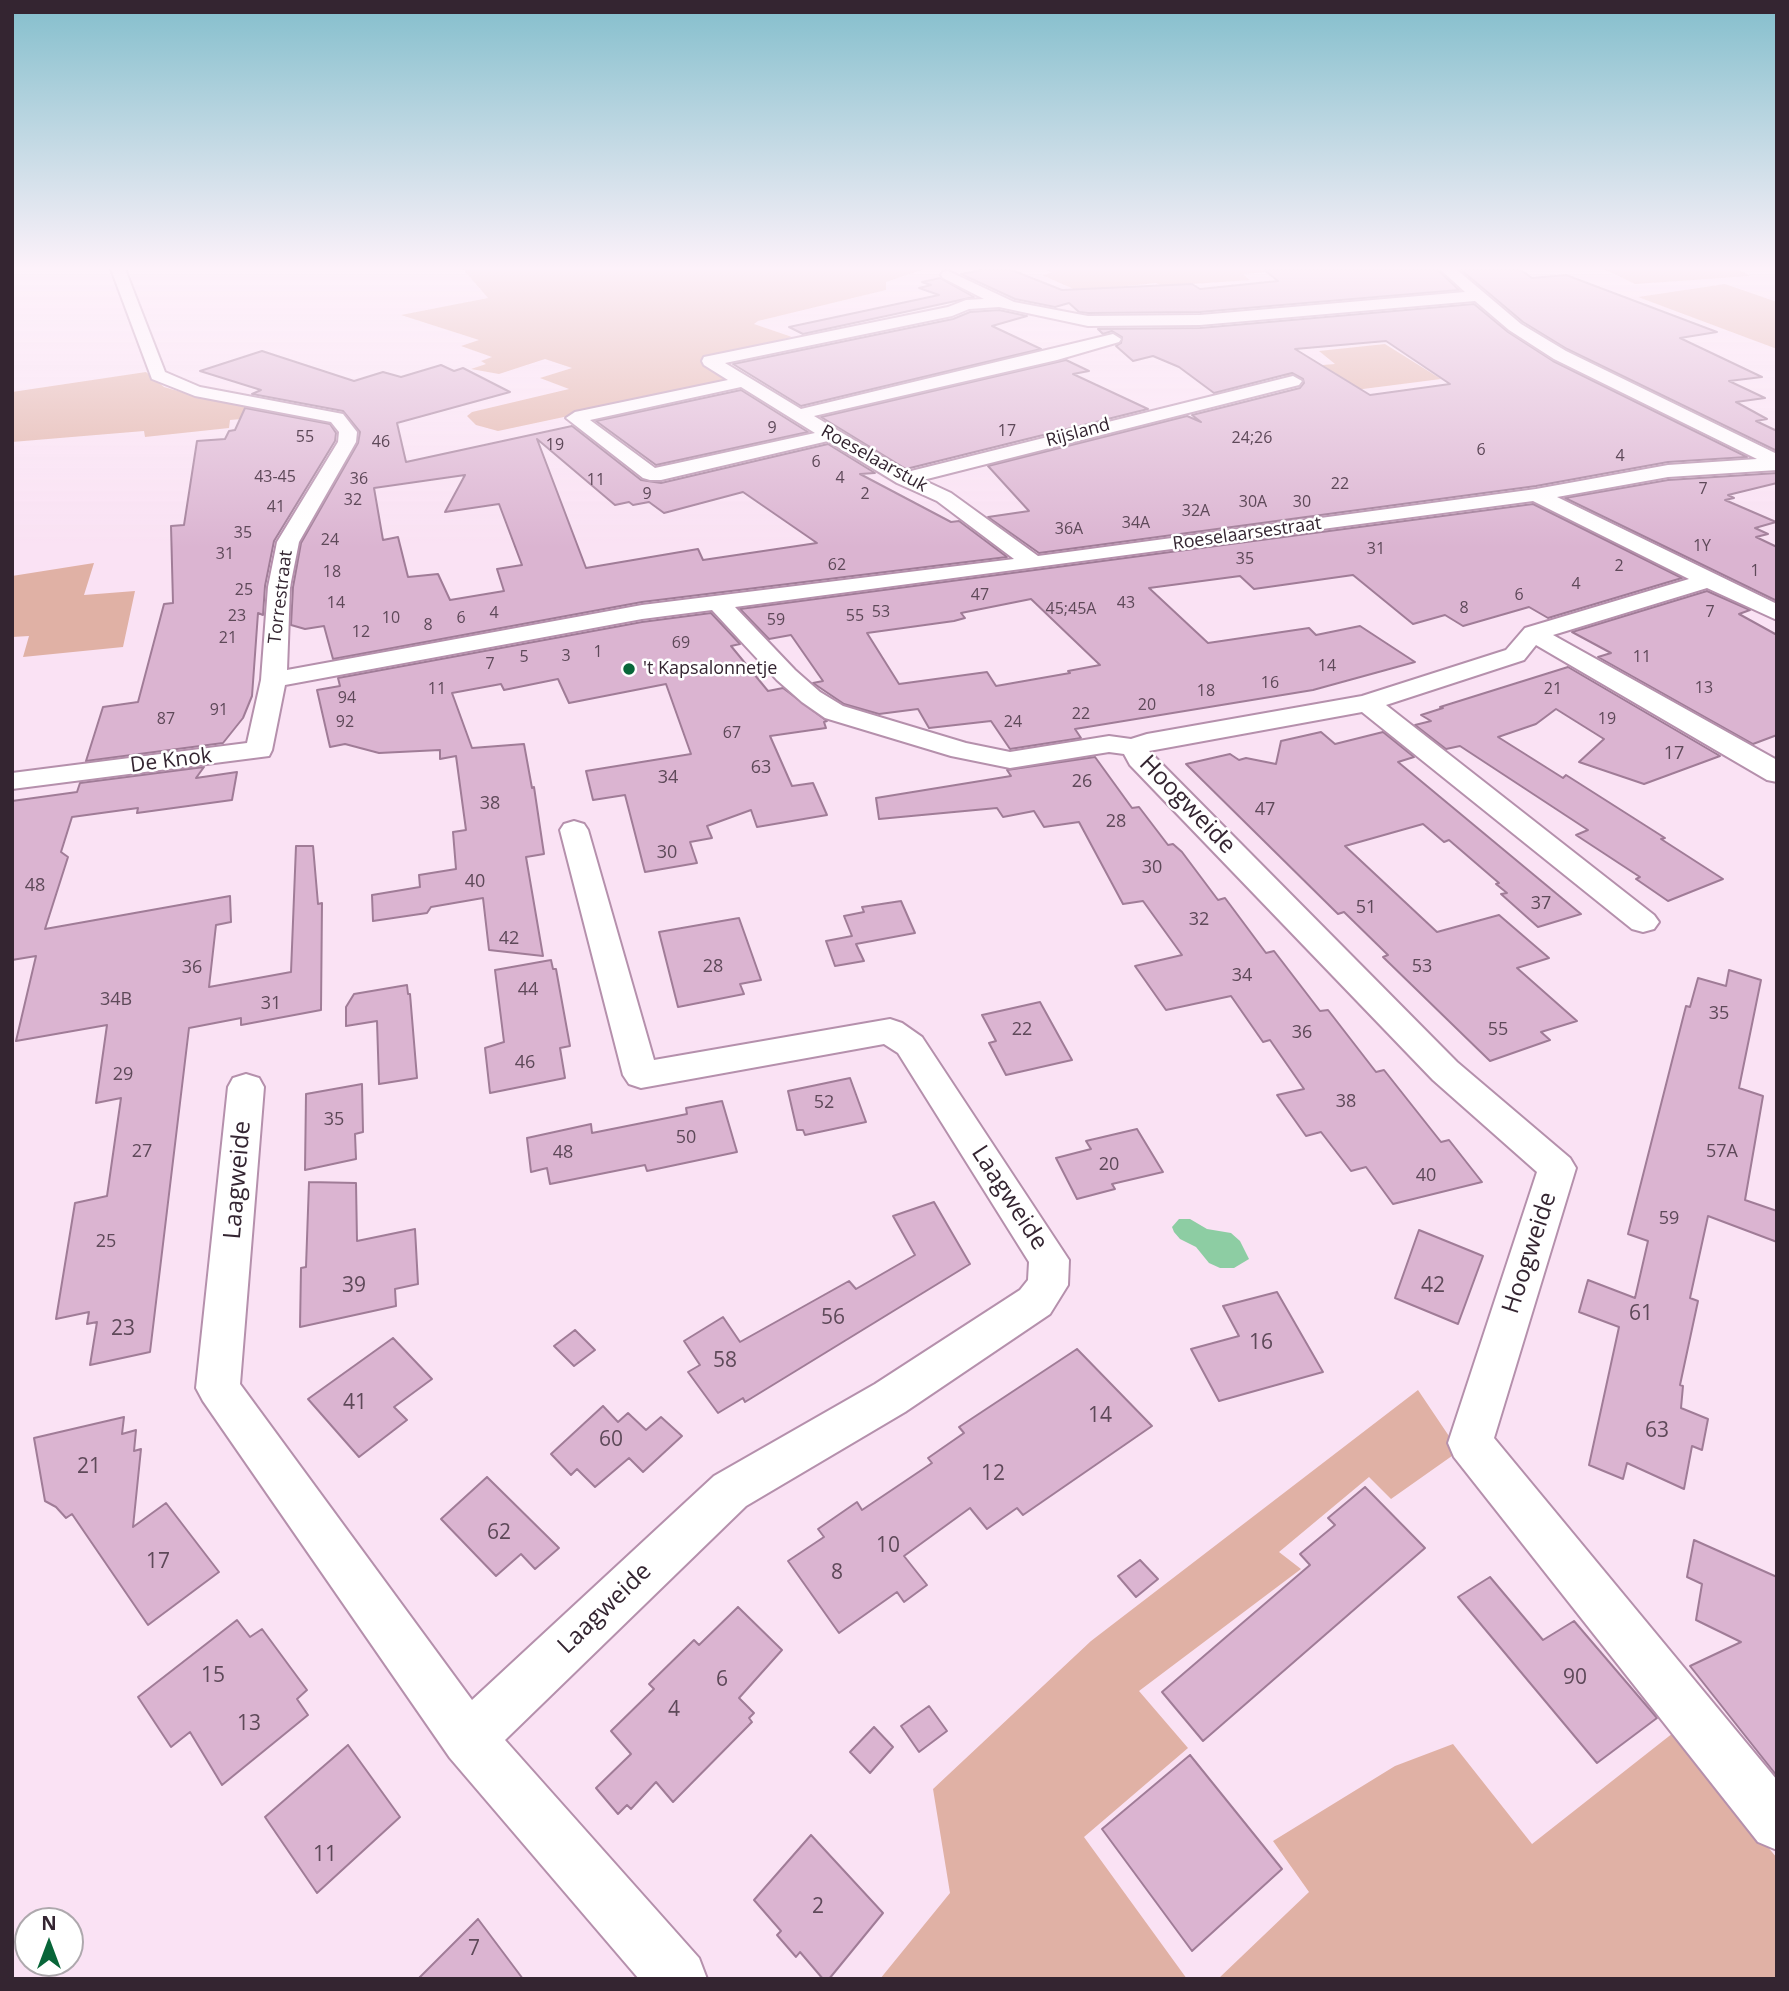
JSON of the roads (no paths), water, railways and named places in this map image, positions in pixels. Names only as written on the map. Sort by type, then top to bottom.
[{"type":"street","name":"Torrestraat","points":[[153,362],[158,375],[195,391],[328,415],[337,418],[348,432],[347,442],[328,479],[288,542],[279,587],[274,680]]},
{"type":"street","name":"Roeselaarstuk","points":[[713,362],[741,382],[904,479],[944,497],[1033,563]]},
{"type":"street","points":[[797,415],[1024,362]]},
{"type":"street","points":[[1574,362],[1777,463]]},
{"type":"street","name":"Rijsland","points":[[904,479],[1293,381]]},
{"type":"street","points":[[741,382],[575,418],[650,474],[661,474],[829,435]]},
{"type":"street","name":"Roeselaarsestraat","points":[[274,680],[716,601],[1033,563],[1536,495],[1668,471],[1777,463]]},
{"type":"street","points":[[1536,495],[1777,613]]},
{"type":"street","name":"Hoogweide","points":[[716,601],[786,674],[811,697],[834,712],[961,750],[1010,760],[1109,744],[1134,748],[1147,741],[1367,703],[1515,656],[1533,633],[1709,580]]},
{"type":"street","points":[[1533,633],[1777,774]]},
{"type":"street","name":"De Knok","points":[[12,781],[259,750],[274,680]]},
{"type":"street","points":[[1367,703],[1643,922]]},
{"type":"street","name":"Hoogweide","points":[[1134,748],[1140,759],[1445,1071],[1557,1168],[1470,1443],[1777,1823]]},
{"type":"street","name":"Laagweide","points":[[469,1739],[730,1491],[890,1398],[1035,1302],[1048,1285],[1049,1261],[910,1045],[890,1031],[641,1075],[574,830]]},
{"type":"street","name":"Laagweide","points":[[247,1087],[218,1388],[469,1739],[678,1979]]},
{"type":"place","name":"'t Kapsalonnetje","points":[[629,669]]}]
